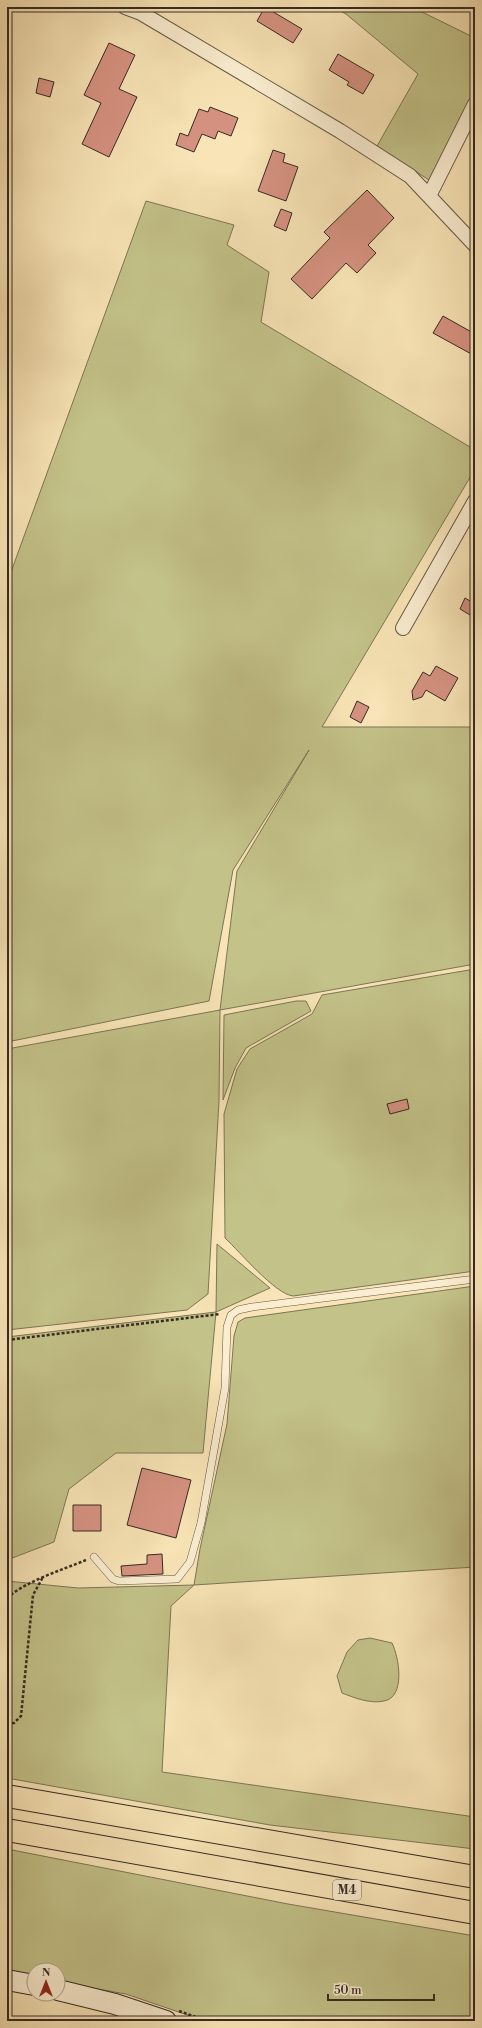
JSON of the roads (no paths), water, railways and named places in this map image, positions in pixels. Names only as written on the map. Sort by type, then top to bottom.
[{"type":"highway","points":[[7,1796],[475,1877]]},
{"type":"highway","name":"M4","points":[[7,1830],[475,1913]]},
{"type":"highway","points":[[227,1834],[370,1846],[475,1862]]},
{"type":"highway","points":[[218,1868],[358,1904],[475,1925]]},
{"type":"main road","points":[[7,1980],[26,1984]]},
{"type":"main road","points":[[66,1992],[115,2004],[166,2021]]},
{"type":"street","points":[[125,7],[141,13],[340,131],[410,176],[475,245]]},
{"type":"street","points":[[429,196],[475,104]]},
{"type":"street","points":[[403,628],[475,501]]},
{"type":"lane","points":[[94,1557],[113,1579],[119,1581],[178,1579],[190,1562],[201,1523],[222,1409],[226,1374],[228,1327],[231,1315],[238,1310],[475,1279]]}]
